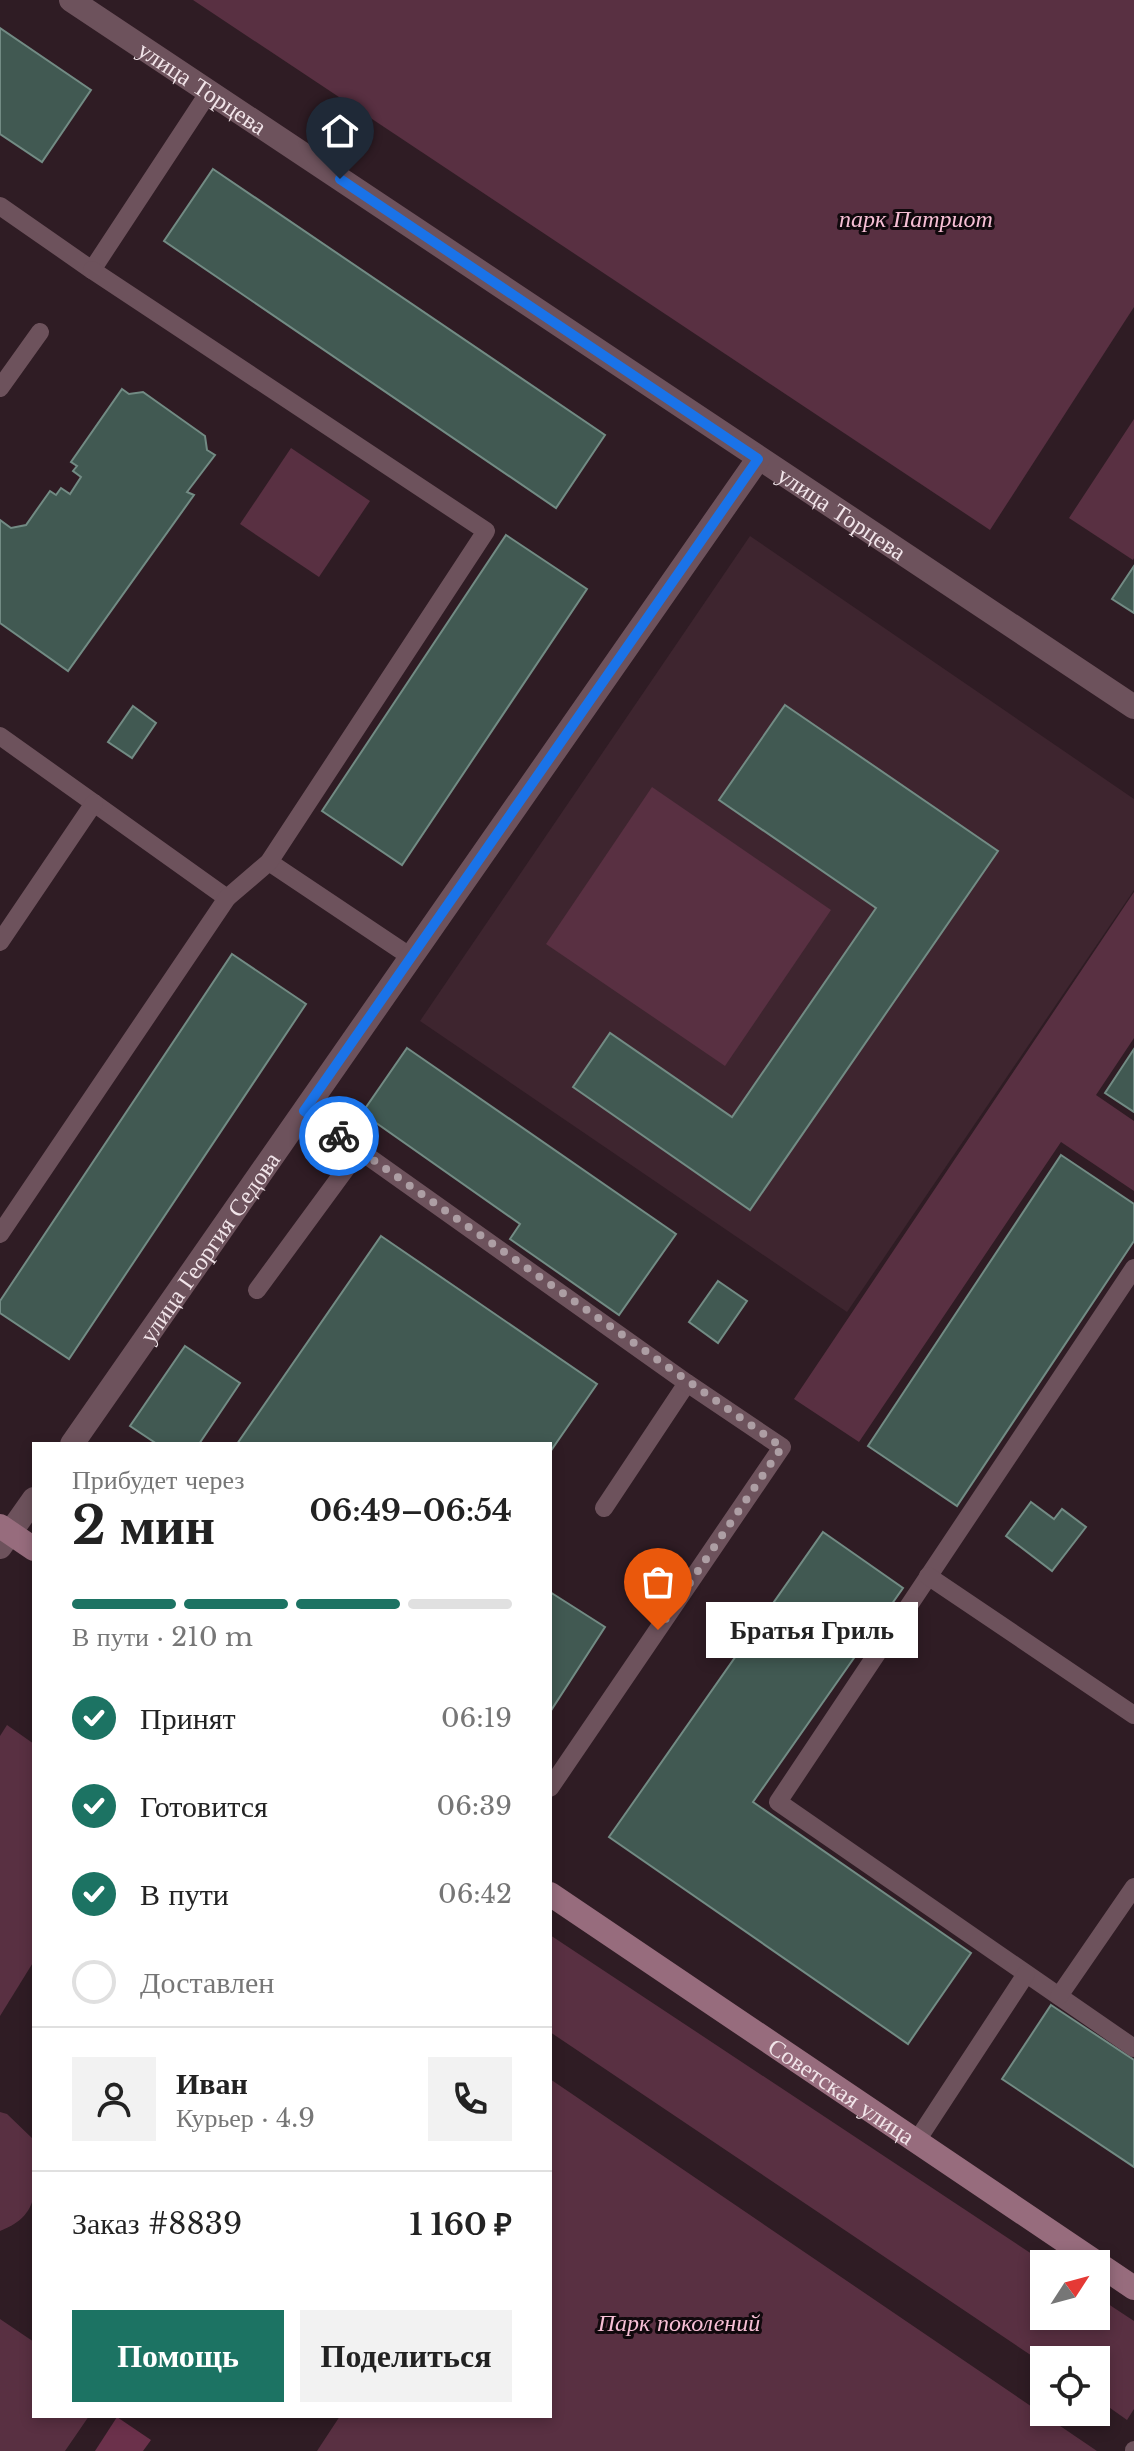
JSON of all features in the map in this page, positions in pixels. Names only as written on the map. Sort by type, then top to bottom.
[{"type":"street","name":"улица Торцева","points":[[71,0],[1134,707]]},
{"type":"street","name":"улица Георгия Седова","points":[[73,1442],[758,459]]},
{"type":"street","points":[[32,1501],[3,1535],[32,1548]]},
{"type":"street","name":"Советская улица","points":[[552,1895],[1134,2288]]},
{"type":"lane","points":[[92,270],[209,92]]},
{"type":"lane","points":[[0,206],[486,531],[269,862],[227,898],[0,1234]]},
{"type":"lane","points":[[0,388],[40,332]]},
{"type":"lane","points":[[0,736],[227,898]]},
{"type":"lane","points":[[0,942],[94,803]]},
{"type":"lane","points":[[269,862],[411,957]]},
{"type":"lane","points":[[304,1111],[782,1447],[552,1785]]},
{"type":"lane","points":[[257,1290],[359,1151]]},
{"type":"lane","points":[[1134,1268],[778,1802],[1134,2048]]},
{"type":"lane","points":[[604,1508],[687,1383]]},
{"type":"lane","points":[[928,1576],[1134,1715]]},
{"type":"lane","points":[[1059,1996],[1134,1887]]},
{"type":"lane","points":[[916,2142],[1026,1974]]},
{"type":"shaded area","points":[[750,536],[1134,799],[1134,890],[847,1312],[420,1021]]},
{"type":"shaded area","points":[[116,2418],[151,2440],[143,2451],[95,2451]]},
{"type":"green space","name":"парк Патриот","points":[[193,0],[1134,0],[1134,307],[990,530]]},
{"type":"green space","points":[[1134,419],[1134,558],[1133,560],[1069,518]]},
{"type":"green space","points":[[291,448],[370,501],[319,577],[240,524]]},
{"type":"green space","points":[[652,787],[831,910],[725,1066],[546,944]]},
{"type":"green space","points":[[1134,892],[1134,1038],[1096,1095],[1134,1121],[1134,1191],[1061,1142],[859,1442],[794,1399]]},
{"type":"green space","points":[[7,1725],[32,1743],[32,1964],[0,2016],[0,1736]]},
{"type":"green space","points":[[552,1936],[1030,2253],[1030,2330],[1110,2330],[1110,2305],[1134,2321],[1134,2409],[1127,2420],[1110,2408],[1110,2346],[1030,2346],[1030,2355],[552,2033]]},
{"type":"green space","name":"Парк поколений","points":[[552,2080],[1030,2405],[1030,2426],[1060,2426],[1097,2451],[317,2451],[339,2418],[552,2418]]},
{"type":"green space","points":[[0,2112],[7,2114],[32,2138],[32,2201],[25,2215],[0,2231]]},
{"type":"green space","points":[[0,2319],[32,2341],[32,2418],[88,2418],[65,2451],[0,2451]]},
{"type":"building","points":[[0,28],[91,90],[42,162],[0,134]]},
{"type":"building","points":[[213,169],[605,435],[556,508],[164,241]]},
{"type":"building","points":[[122,389],[129,394],[143,392],[205,436],[207,450],[215,455],[187,492],[194,495],[68,671],[0,623],[0,520],[11,528],[26,525],[50,491],[56,495],[61,488],[70,494],[81,477],[73,471],[77,466],[71,462]]},
{"type":"building","points":[[506,535],[587,589],[402,865],[322,811]]},
{"type":"building","points":[[1134,566],[1134,613],[1112,599]]},
{"type":"building","points":[[785,705],[998,851],[750,1210],[573,1087],[610,1033],[732,1117],[876,908],[719,800]]},
{"type":"building","points":[[133,706],[156,723],[132,758],[108,742]]},
{"type":"building","points":[[232,954],[306,1004],[69,1359],[0,1313],[0,1301]]},
{"type":"building","points":[[407,1048],[676,1234],[619,1315],[510,1239],[520,1224],[362,1113]]},
{"type":"building","points":[[1134,1049],[1134,1112],[1105,1093]]},
{"type":"building","points":[[1061,1155],[1134,1204],[1134,1241],[957,1506],[868,1446]]},
{"type":"building","points":[[381,1236],[597,1384],[552,1449],[552,1442],[238,1442]]},
{"type":"building","points":[[718,1281],[747,1301],[718,1343],[689,1322]]},
{"type":"building","points":[[185,1346],[240,1383],[200,1442],[154,1442],[130,1426]]},
{"type":"building","points":[[1031,1502],[1054,1519],[1062,1509],[1086,1527],[1052,1571],[1006,1536]]},
{"type":"building","points":[[823,1532],[903,1588],[753,1802],[971,1953],[908,2044],[609,1837]]},
{"type":"building","points":[[552,1593],[605,1627],[552,1709]]},
{"type":"building","points":[[1051,2005],[1134,2060],[1134,2167],[1002,2079]]},
{"type":"way so far","points":[[339,1136],[782,1447],[658,1630]]},
{"type":"place","name":"Братья Гриль","points":[[658,1630]]},
{"type":"route","points":[[339,1136],[304,1111],[758,459],[340,179]]}]
